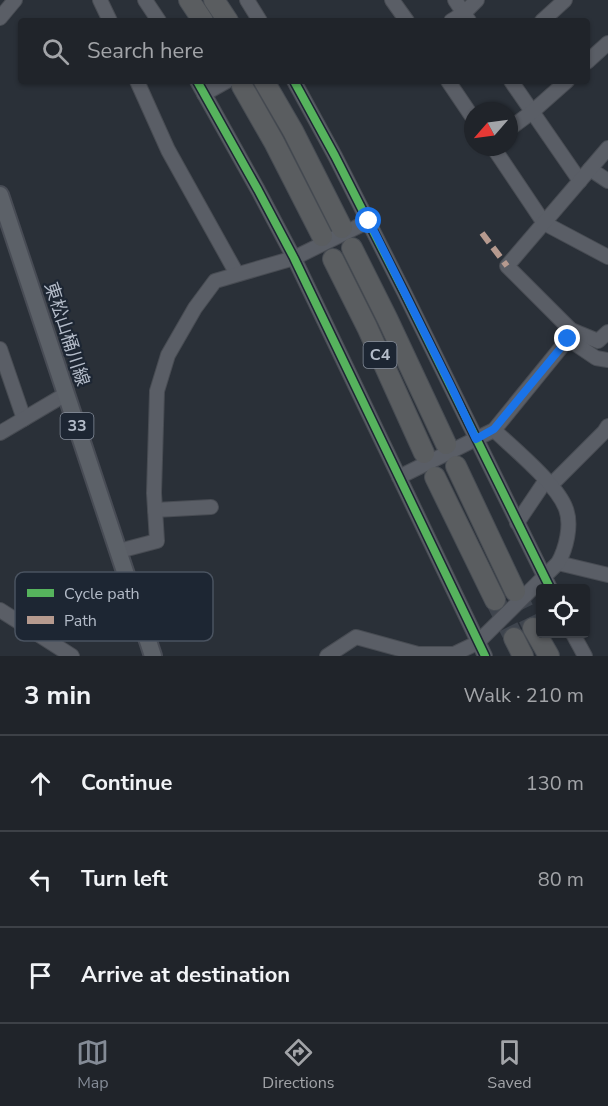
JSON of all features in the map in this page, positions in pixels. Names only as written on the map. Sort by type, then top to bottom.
[{"type":"highway","points":[[189,0],[201,18]]},
{"type":"highway","points":[[214,0],[226,18]]},
{"type":"highway","points":[[235,84],[274,142],[322,236]]},
{"type":"highway","points":[[266,84],[293,131],[342,228]]},
{"type":"highway","name":"C4","points":[[352,248],[446,444]]},
{"type":"highway","name":"C4","points":[[333,259],[367,327],[424,453]]},
{"type":"highway","points":[[456,466],[515,591]]},
{"type":"highway","points":[[435,477],[495,600]]},
{"type":"highway","points":[[533,628],[549,656]]},
{"type":"main road","name":"東松山桶川線","points":[[0,195],[126,572]]},
{"type":"main road","name":"東松山桶川線","points":[[148,641],[153,656]]},
{"type":"street","points":[[0,18],[15,0]]},
{"type":"street","points":[[100,0],[109,18]]},
{"type":"street","points":[[145,0],[157,18]]},
{"type":"street","points":[[248,0],[258,18]]},
{"type":"street","points":[[455,0],[467,17],[477,0]]},
{"type":"street","points":[[546,18],[565,0]]},
{"type":"street","points":[[398,3],[405,18]]},
{"type":"street","points":[[590,59],[608,43]]},
{"type":"street","points":[[138,84],[168,150],[237,274]]},
{"type":"street","points":[[198,84],[294,258],[485,656]]},
{"type":"street","points":[[204,94],[235,84]]},
{"type":"street","points":[[296,84],[369,221],[547,583]]},
{"type":"street","points":[[450,84],[464,105]]},
{"type":"street","points":[[513,84],[580,181]]},
{"type":"street","points":[[518,122],[564,84]]},
{"type":"street","points":[[608,148],[507,266],[570,334],[596,357],[608,360]]},
{"type":"street","points":[[499,156],[544,223],[608,257]]},
{"type":"street","points":[[590,169],[608,181]]},
{"type":"street","points":[[119,551],[157,541],[154,482],[157,391],[168,356],[195,308],[214,281],[294,258],[369,221]]},
{"type":"street","points":[[570,334],[598,341],[608,332]]},
{"type":"street","points":[[399,477],[494,429],[570,334]]},
{"type":"street","points":[[0,349],[24,419]]},
{"type":"street","points":[[0,433],[66,394]]},
{"type":"street","points":[[517,523],[549,482],[608,426]]},
{"type":"street","points":[[327,656],[356,637],[418,654],[454,654],[477,642],[547,583],[564,552],[568,526],[567,511],[549,482],[494,429]]},
{"type":"street","points":[[155,510],[211,507]]},
{"type":"street","points":[[558,563],[608,575]]},
{"type":"street","points":[[0,610],[15,622]]},
{"type":"street","points":[[576,638],[585,656]]},
{"type":"street","points":[[39,641],[53,652],[72,656]]},
{"type":"tunnel","points":[[515,591],[533,628]]},
{"type":"tunnel","points":[[495,600],[514,638]]},
{"type":"marked path","points":[[482,233],[507,266]]},
{"type":"cycle path","points":[[199,84],[294,258],[485,656]]},
{"type":"cycle path","points":[[296,84],[404,292],[548,584]]},
{"type":"route","points":[[369,221],[476,439],[494,429],[568,339]]}]
